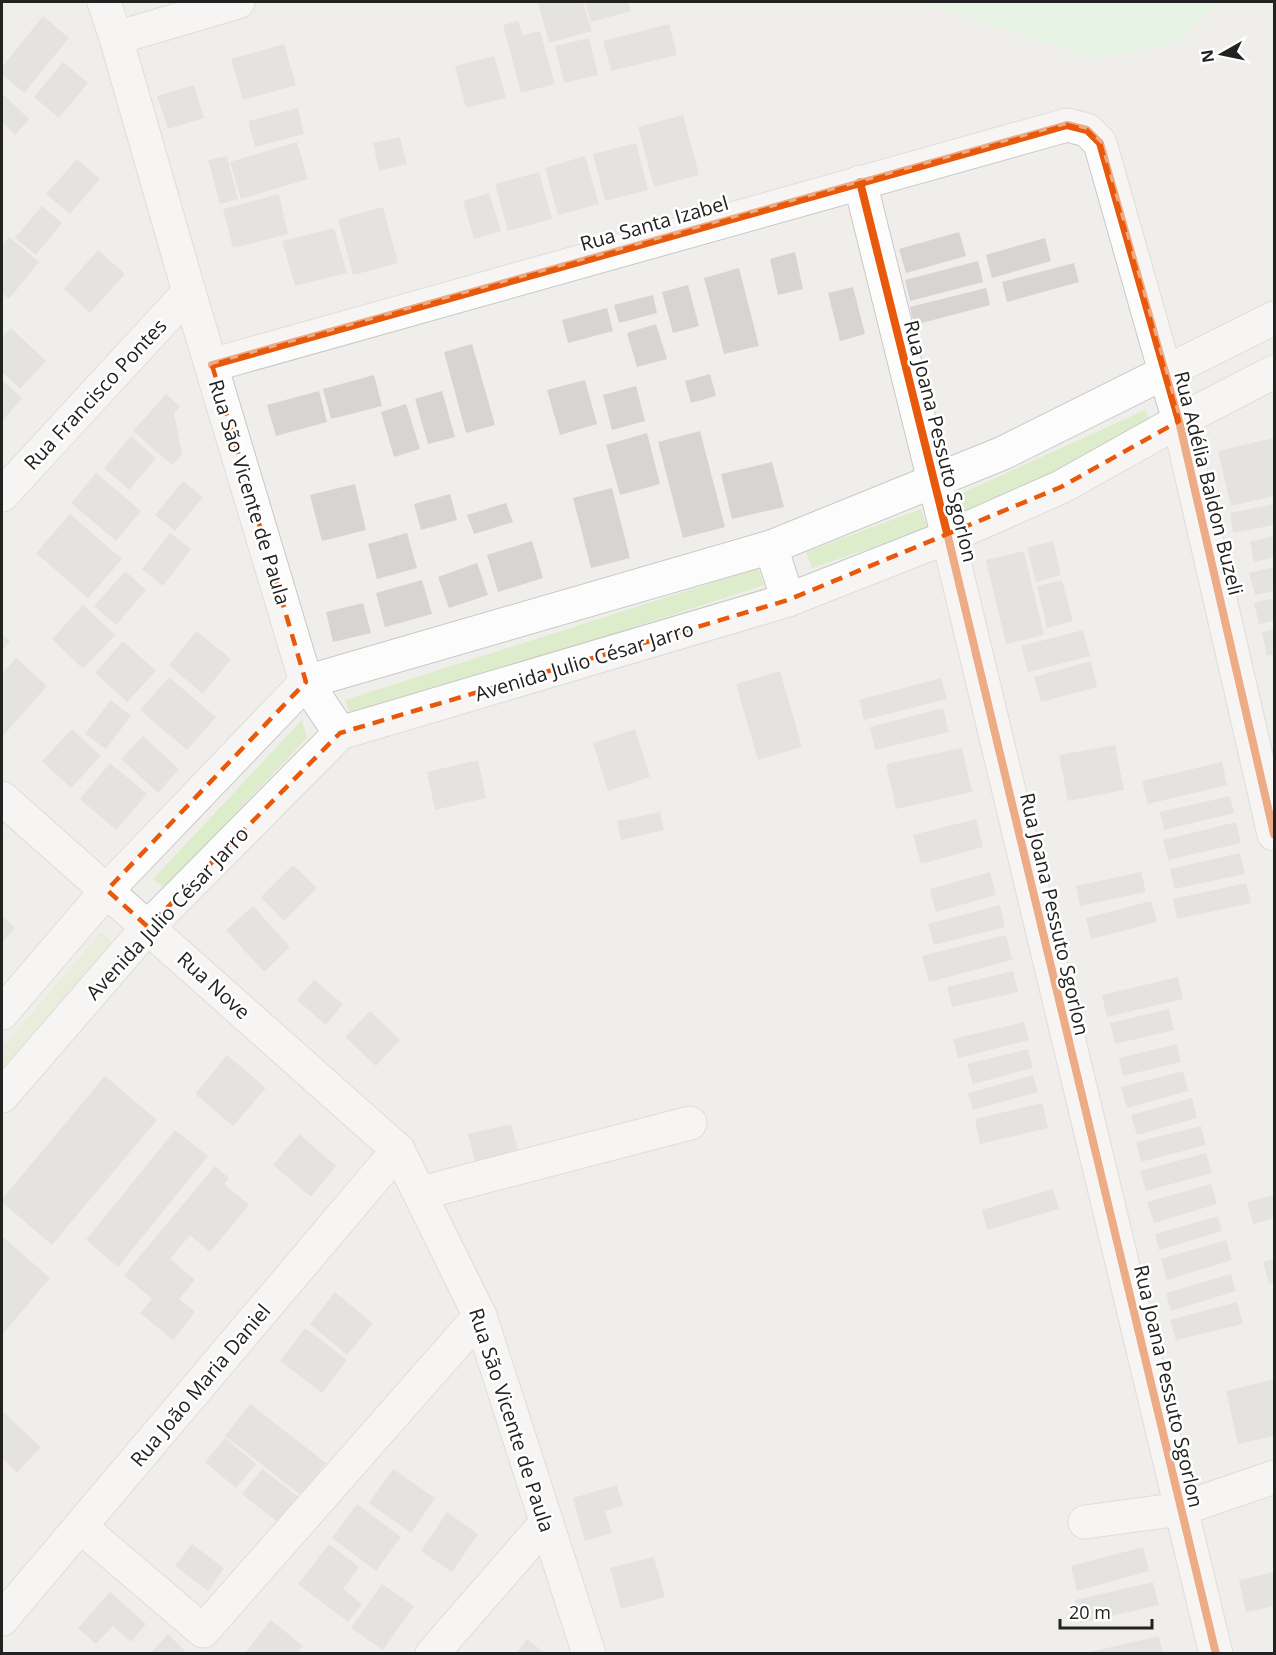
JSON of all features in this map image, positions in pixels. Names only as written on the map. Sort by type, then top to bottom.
[{"type":"street","name":"Rua São Vicente de Paula","points":[[104,2],[306,682],[340,733]]},
{"type":"street","points":[[116,38],[238,2]]},
{"type":"street","name":"Rua Santa Izabel","points":[[212,364],[1067,125],[1087,130],[1100,143]]},
{"type":"street","name":"Rua Adélia Baldon Buzeli","points":[[1100,143],[1179,421],[1275,834]]},
{"type":"street","name":"Rua Joana Pessuto Sgorlon","points":[[860,182],[948,537],[1216,1653]]},
{"type":"street","name":"Rua Francisco Pontes","points":[[2,495],[189,292]]},
{"type":"street","points":[[2,1013],[107,890],[306,682],[771,548],[1003,453],[1275,318]]},
{"type":"street","name":"Avenida Julio César Jarro","points":[[2,1096],[148,927],[340,733],[788,600],[948,537],[1061,487],[1179,421],[1275,372]]},
{"type":"street","points":[[771,548],[788,600]]},
{"type":"street","name":"Rua Nove","points":[[2,798],[398,1150]]},
{"type":"street","points":[[421,1193],[690,1123]]},
{"type":"street","name":"Rua São Vicente de Paula","points":[[398,1150],[480,1316],[589,1653]]},
{"type":"street","name":"Rua João Maria Daniel","points":[[2,1619],[398,1150]]},
{"type":"street","points":[[81,1527],[203,1631],[480,1316]]},
{"type":"street","points":[[1085,1522],[1181,1509],[1275,1477]]},
{"type":"street","points":[[432,1653],[546,1523]]},
{"type":"highlighted area","points":[[1067,125],[1087,130],[1100,143],[1179,421],[1061,487],[788,600],[340,733],[148,927],[107,890],[306,682],[212,365]]},
{"type":"green space","points":[[918,2],[1221,2],[1176,43],[1097,59]]},
{"type":"green space","points":[[1145,410],[1153,427],[957,516],[949,499]]},
{"type":"green space","points":[[921,509],[928,529],[812,568],[806,552]]},
{"type":"green space","points":[[758,568],[764,585],[351,719],[345,700]]},
{"type":"green space","points":[[302,720],[307,738],[165,888],[153,879]]},
{"type":"green space","points":[[101,932],[116,946],[2,1078],[2,1048]]},
{"type":"building","points":[[538,2],[583,2],[592,31],[549,43]]},
{"type":"building","points":[[585,2],[628,2],[631,11],[591,22]]},
{"type":"building","points":[[43,16],[69,38],[24,93],[2,74],[2,67]]},
{"type":"building","points":[[518,21],[523,35],[540,31],[555,84],[521,93],[503,25]]},
{"type":"building","points":[[669,24],[677,55],[611,71],[603,41]]},
{"type":"building","points":[[589,38],[598,75],[564,83],[555,46]]},
{"type":"building","points":[[284,44],[296,85],[243,100],[231,59]]},
{"type":"building","points":[[494,56],[506,98],[466,108],[455,66]]},
{"type":"building","points":[[63,62],[88,83],[59,118],[34,97]]},
{"type":"building","points":[[194,85],[204,118],[168,129],[157,96]]},
{"type":"building","points":[[4,95],[29,119],[15,135],[2,122],[2,97]]},
{"type":"building","points":[[298,108],[304,134],[255,147],[248,121]]},
{"type":"building","points":[[683,115],[699,175],[654,187],[638,127]]},
{"type":"building","points":[[400,137],[407,164],[379,171],[373,143]]},
{"type":"building","points":[[297,142],[308,179],[241,199],[230,162]]},
{"type":"building","points":[[636,143],[648,190],[605,201],[593,154]]},
{"type":"building","points":[[227,156],[238,199],[220,204],[208,160]]},
{"type":"building","points":[[585,156],[599,204],[558,215],[545,168]]},
{"type":"building","points":[[77,159],[100,179],[70,214],[46,194]]},
{"type":"building","points":[[539,172],[552,219],[508,231],[495,184]]},
{"type":"building","points":[[489,193],[501,231],[474,239],[463,201]]},
{"type":"building","points":[[279,194],[288,234],[233,248],[223,209]]},
{"type":"building","points":[[42,206],[62,223],[36,255],[15,238]]},
{"type":"building","points":[[383,207],[398,263],[353,275],[338,219]]},
{"type":"building","points":[[334,228],[347,273],[295,286],[282,241]]},
{"type":"building","points":[[959,232],[966,256],[906,273],[899,249]]},
{"type":"building","points":[[9,237],[39,262],[9,299],[2,293],[2,246]]},
{"type":"building","points":[[1045,238],[1051,261],[992,278],[986,255]]},
{"type":"building","points":[[98,250],[125,274],[90,313],[64,289]]},
{"type":"building","points":[[795,252],[803,289],[778,295],[770,259]]},
{"type":"building","points":[[978,261],[983,282],[910,301],[905,280]]},
{"type":"building","points":[[1074,263],[1079,282],[1007,302],[1002,282]]},
{"type":"building","points":[[739,268],[759,346],[724,354],[704,278]]},
{"type":"building","points":[[688,285],[699,326],[673,333],[662,292]]},
{"type":"building","points":[[853,287],[865,334],[840,341],[828,293]]},
{"type":"building","points":[[986,288],[990,305],[914,325],[910,307]]},
{"type":"building","points":[[653,295],[657,313],[619,323],[614,305]]},
{"type":"building","points":[[607,308],[613,331],[568,343],[562,320]]},
{"type":"building","points":[[656,324],[667,359],[637,367],[627,333]]},
{"type":"building","points":[[11,328],[46,361],[20,389],[2,372],[2,338]]},
{"type":"building","points":[[472,344],[495,425],[466,433],[444,352]]},
{"type":"building","points":[[710,374],[716,396],[691,403],[685,381]]},
{"type":"building","points":[[374,375],[382,406],[331,419],[323,389]]},
{"type":"building","points":[[2,380],[22,398],[2,422]]},
{"type":"building","points":[[585,380],[597,424],[560,435],[547,390]]},
{"type":"building","points":[[636,386],[645,421],[612,430],[603,395]]},
{"type":"building","points":[[319,391],[327,422],[276,436],[267,405]]},
{"type":"building","points":[[442,391],[455,437],[428,444],[415,399]]},
{"type":"building","points":[[166,394],[180,407],[174,413],[182,454],[172,465],[133,431]]},
{"type":"building","points":[[406,404],[420,449],[394,457],[381,412]]},
{"type":"building","points":[[700,431],[725,527],[683,538],[658,442]]},
{"type":"building","points":[[647,433],[660,484],[620,495],[606,445]]},
{"type":"building","points":[[131,436],[156,458],[129,490],[104,468]]},
{"type":"building","points":[[1273,438],[1274,496],[1231,506],[1218,451]]},
{"type":"building","points":[[772,462],[784,507],[732,519],[721,474]]},
{"type":"building","points":[[96,473],[141,511],[116,541],[71,503]]},
{"type":"building","points":[[183,481],[203,497],[175,531],[155,515]]},
{"type":"building","points":[[355,484],[366,530],[322,541],[310,495]]},
{"type":"building","points":[[612,488],[630,558],[591,568],[573,498]]},
{"type":"building","points":[[450,494],[457,520],[421,530],[414,504]]},
{"type":"building","points":[[506,503],[513,522],[474,534],[467,515]]},
{"type":"building","points":[[1274,504],[1274,525],[1233,533],[1230,513]]},
{"type":"building","points":[[70,514],[122,559],[88,598],[36,553]]},
{"type":"building","points":[[170,533],[191,549],[163,586],[142,569]]},
{"type":"building","points":[[407,533],[417,568],[377,579],[368,544]]},
{"type":"building","points":[[1274,536],[1274,557],[1254,562],[1250,542]]},
{"type":"building","points":[[532,541],[543,578],[498,592],[487,555]]},
{"type":"building","points":[[1053,541],[1061,575],[1036,582],[1027,548]]},
{"type":"building","points":[[1024,551],[1044,635],[1006,644],[986,560]]},
{"type":"building","points":[[477,563],[488,595],[449,608],[438,577]]},
{"type":"building","points":[[1274,567],[1274,591],[1255,595],[1249,573]]},
{"type":"building","points":[[125,571],[146,590],[116,625],[94,606]]},
{"type":"building","points":[[422,580],[432,614],[385,627],[376,593]]},
{"type":"building","points":[[1062,580],[1073,621],[1047,628],[1037,586]]},
{"type":"building","points":[[1274,598],[1274,621],[1259,624],[1254,603]]},
{"type":"building","points":[[363,603],[371,633],[333,642],[326,612]]},
{"type":"building","points":[[83,605],[115,635],[83,669],[52,639]]},
{"type":"building","points":[[1274,629],[1274,654],[1267,656],[1262,632]]},
{"type":"building","points":[[1083,630],[1090,656],[1028,672],[1021,646]]},
{"type":"building","points":[[196,631],[231,659],[203,694],[169,665]]},
{"type":"building","points":[[2,634],[10,641],[2,651]]},
{"type":"building","points":[[123,641],[156,671],[127,702],[95,673]]},
{"type":"building","points":[[16,658],[47,686],[2,737],[2,674]]},
{"type":"building","points":[[1091,661],[1097,687],[1041,702],[1034,677]]},
{"type":"building","points":[[780,671],[802,747],[758,760],[736,684]]},
{"type":"building","points":[[169,677],[216,717],[187,750],[140,710]]},
{"type":"building","points":[[941,678],[947,699],[864,720],[859,700]]},
{"type":"building","points":[[111,700],[131,716],[106,749],[85,734]]},
{"type":"building","points":[[943,708],[949,732],[875,750],[870,727]]},
{"type":"building","points":[[72,729],[101,756],[71,788],[42,761]]},
{"type":"building","points":[[635,729],[650,777],[608,791],[593,743]]},
{"type":"building","points":[[143,736],[179,769],[158,793],[121,759]]},
{"type":"building","points":[[1115,745],[1124,790],[1068,801],[1059,755]]},
{"type":"building","points":[[962,748],[972,792],[896,809],[886,764]]},
{"type":"building","points":[[478,760],[486,798],[435,810],[427,772]]},
{"type":"building","points":[[1222,762],[1227,785],[1148,804],[1142,781]]},
{"type":"building","points":[[110,763],[147,794],[116,830],[80,799]]},
{"type":"building","points":[[1230,796],[1234,813],[1164,830],[1160,812]]},
{"type":"building","points":[[660,812],[664,830],[621,840],[617,821]]},
{"type":"building","points":[[976,819],[983,847],[921,864],[913,835]]},
{"type":"building","points":[[1236,822],[1241,843],[1168,860],[1163,840]]},
{"type":"building","points":[[1240,853],[1245,874],[1174,889],[1170,869]]},
{"type":"building","points":[[293,865],[317,888],[284,921],[261,897]]},
{"type":"building","points":[[990,872],[996,895],[936,912],[930,889]]},
{"type":"building","points":[[1141,872],[1146,892],[1080,906],[1076,886]]},
{"type":"building","points":[[1246,883],[1251,903],[1177,919],[1173,899]]},
{"type":"building","points":[[1151,901],[1157,922],[1091,939],[1086,918]]},
{"type":"building","points":[[1000,905],[1005,927],[934,945],[928,924]]},
{"type":"building","points":[[253,906],[290,947],[264,972],[226,930]]},
{"type":"building","points":[[2,915],[15,928],[2,943]]},
{"type":"building","points":[[1006,935],[1012,960],[929,982],[922,956]]},
{"type":"building","points":[[1013,971],[1018,992],[952,1007],[947,987]]},
{"type":"building","points":[[1178,977],[1183,999],[1107,1017],[1102,995]]},
{"type":"building","points":[[314,980],[343,1004],[326,1025],[297,1000]]},
{"type":"building","points":[[1169,1009],[1174,1030],[1115,1044],[1110,1023]]},
{"type":"building","points":[[370,1011],[400,1040],[376,1066],[345,1037]]},
{"type":"building","points":[[1024,1022],[1029,1040],[958,1058],[953,1039]]},
{"type":"building","points":[[1177,1044],[1181,1062],[1123,1076],[1119,1058]]},
{"type":"building","points":[[1028,1049],[1033,1068],[973,1084],[967,1064]]},
{"type":"building","points":[[227,1055],[266,1088],[233,1126],[195,1094]]},
{"type":"building","points":[[1183,1071],[1188,1091],[1127,1108],[1121,1087]]},
{"type":"building","points":[[1033,1075],[1038,1092],[973,1110],[968,1093]]},
{"type":"building","points":[[105,1076],[157,1120],[52,1245],[2,1202],[2,1199]]},
{"type":"building","points":[[1192,1098],[1197,1118],[1137,1135],[1131,1115]]},
{"type":"building","points":[[1042,1103],[1048,1128],[980,1144],[975,1119]]},
{"type":"building","points":[[511,1124],[519,1155],[476,1165],[468,1134]]},
{"type":"building","points":[[1201,1126],[1206,1145],[1141,1162],[1136,1142]]},
{"type":"building","points":[[175,1130],[208,1156],[118,1267],[86,1240]]},
{"type":"building","points":[[299,1134],[336,1166],[311,1197],[273,1165]]},
{"type":"building","points":[[1206,1153],[1212,1173],[1146,1191],[1140,1171]]},
{"type":"building","points":[[215,1166],[229,1178],[224,1184],[249,1205],[210,1252],[190,1235],[170,1259],[195,1280],[179,1299],[195,1312],[173,1340],[140,1313],[152,1299],[124,1275]]},
{"type":"building","points":[[1211,1184],[1217,1204],[1154,1223],[1147,1202]]},
{"type":"building","points":[[1053,1189],[1059,1209],[987,1230],[982,1210]]},
{"type":"building","points":[[1274,1195],[1274,1218],[1253,1224],[1247,1202]]},
{"type":"building","points":[[1218,1216],[1222,1231],[1159,1250],[1155,1234]]},
{"type":"building","points":[[2,1236],[50,1278],[2,1335]]},
{"type":"building","points":[[1226,1240],[1232,1260],[1167,1280],[1161,1259]]},
{"type":"building","points":[[1274,1259],[1274,1283],[1269,1284],[1263,1262]]},
{"type":"building","points":[[1231,1274],[1236,1291],[1171,1311],[1166,1293]]},
{"type":"building","points":[[335,1292],[373,1324],[347,1355],[310,1324]]},
{"type":"building","points":[[1237,1302],[1243,1324],[1176,1340],[1170,1320]]},
{"type":"building","points":[[305,1328],[347,1360],[322,1393],[280,1361]]},
{"type":"building","points":[[1274,1379],[1274,1436],[1238,1444],[1226,1391]]},
{"type":"building","points":[[250,1404],[326,1463],[301,1495],[225,1436]]},
{"type":"building","points":[[2,1411],[41,1447],[17,1473],[2,1458]]},
{"type":"building","points":[[225,1438],[256,1464],[236,1488],[205,1462]]},
{"type":"building","points":[[262,1469],[299,1497],[279,1523],[242,1494]]},
{"type":"building","points":[[393,1469],[435,1498],[411,1533],[369,1503]]},
{"type":"building","points":[[617,1485],[623,1506],[605,1511],[612,1533],[585,1541],[573,1498]]},
{"type":"building","points":[[357,1504],[401,1537],[376,1571],[332,1538]]},
{"type":"building","points":[[447,1512],[478,1534],[452,1572],[421,1551]]},
{"type":"building","points":[[192,1544],[224,1568],[208,1591],[175,1566]]},
{"type":"building","points":[[329,1544],[359,1567],[343,1589],[362,1604],[348,1622],[298,1584]]},
{"type":"building","points":[[1143,1547],[1149,1571],[1077,1591],[1071,1566]]},
{"type":"building","points":[[654,1557],[665,1597],[621,1609],[610,1568]]},
{"type":"building","points":[[1274,1572],[1274,1606],[1246,1612],[1239,1580]]},
{"type":"building","points":[[1153,1582],[1159,1605],[1080,1623],[1075,1600]]},
{"type":"building","points":[[382,1584],[414,1606],[383,1650],[351,1628]]},
{"type":"building","points":[[110,1592],[146,1624],[131,1642],[113,1626],[96,1644],[78,1628]]},
{"type":"building","points":[[271,1620],[303,1646],[297,1654],[244,1654]]},
{"type":"building","points":[[168,1634],[188,1654],[150,1654]]},
{"type":"building","points":[[1159,1636],[1163,1654],[1086,1654],[1086,1653]]},
{"type":"building","points":[[527,1639],[546,1654],[516,1654]]},
{"type":"cycle path","points":[[212,365],[1067,125],[1087,130],[1100,143],[1179,421],[1274,834]]},
{"type":"cycle path","points":[[860,182],[948,537],[1216,1654]]}]
